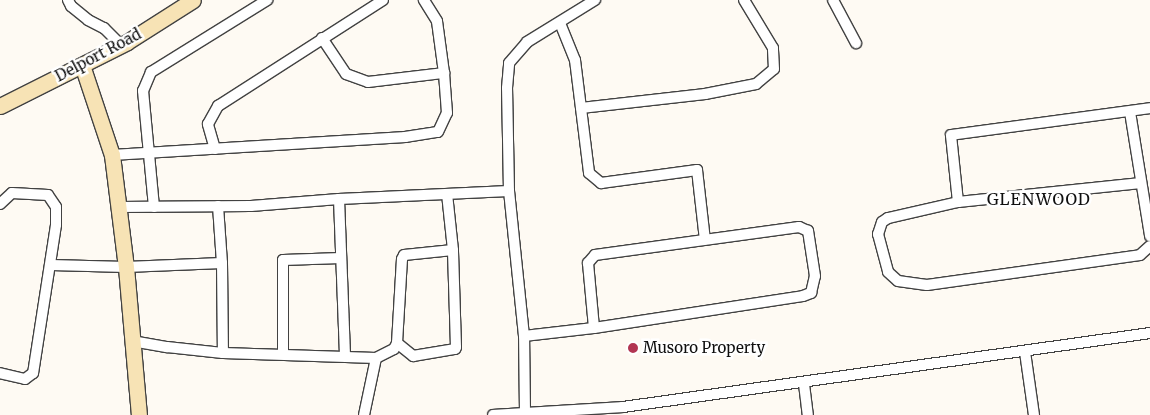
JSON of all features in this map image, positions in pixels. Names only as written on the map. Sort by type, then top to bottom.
[{"type":"street","points":[[68,0],[71,6],[88,20],[104,28],[121,45]]},
{"type":"street","name":"Delport Road","points":[[0,106],[121,45],[193,0]]},
{"type":"street","points":[[154,207],[143,91],[152,72],[267,0]]},
{"type":"street","points":[[215,149],[208,124],[218,106],[383,0]]},
{"type":"street","points":[[112,155],[148,151],[215,149],[405,137],[438,132],[447,113],[444,73],[436,21],[424,0]]},
{"type":"street","points":[[525,413],[524,336],[510,191],[507,88],[509,62],[527,42],[595,0]]},
{"type":"street","points":[[581,108],[705,94],[756,84],[774,69],[773,48],[744,0]]},
{"type":"street","points":[[832,0],[856,43]]},
{"type":"street","points":[[560,23],[575,60],[589,172],[601,183],[697,170],[705,240]]},
{"type":"street","points":[[322,38],[346,74],[368,82],[444,73]]},
{"type":"street","points":[[82,65],[112,155],[126,267],[139,415]]},
{"type":"street","points":[[958,202],[950,135],[1150,108]]},
{"type":"street","points":[[1130,112],[1150,236]]},
{"type":"street","points":[[1141,182],[958,202],[888,218],[882,222],[878,234],[888,272],[898,281],[927,285],[1140,255],[1150,246]]},
{"type":"street","points":[[119,207],[251,206],[339,199],[510,191]]},
{"type":"street","points":[[0,204],[12,193],[48,194],[56,207],[51,265],[45,289],[33,374],[25,379],[0,373]]},
{"type":"street","points":[[396,343],[413,356],[455,349],[456,347],[453,250],[447,194]]},
{"type":"street","points":[[339,199],[345,356]]},
{"type":"street","points":[[218,206],[222,263],[223,353]]},
{"type":"street","points":[[524,336],[594,328],[803,296],[811,293],[815,276],[808,231],[799,227],[595,255],[588,264],[594,328]]},
{"type":"street","points":[[132,341],[223,353],[283,353],[376,358],[394,349],[396,343],[402,259],[404,255],[453,250]]},
{"type":"street","points":[[283,353],[283,260],[341,258]]},
{"type":"street","points":[[51,265],[126,267],[222,263]]},
{"type":"street","points":[[493,415],[624,411],[930,363],[1025,352],[1150,333]]},
{"type":"street","points":[[1025,352],[1034,415]]},
{"type":"street","points":[[364,415],[376,358]]},
{"type":"street","points":[[804,384],[808,415]]},
{"type":"place","name":"Musoro Property","points":[[633,348]]},
{"type":"district","name":"GLENWOOD","points":[[1039,199]]}]
